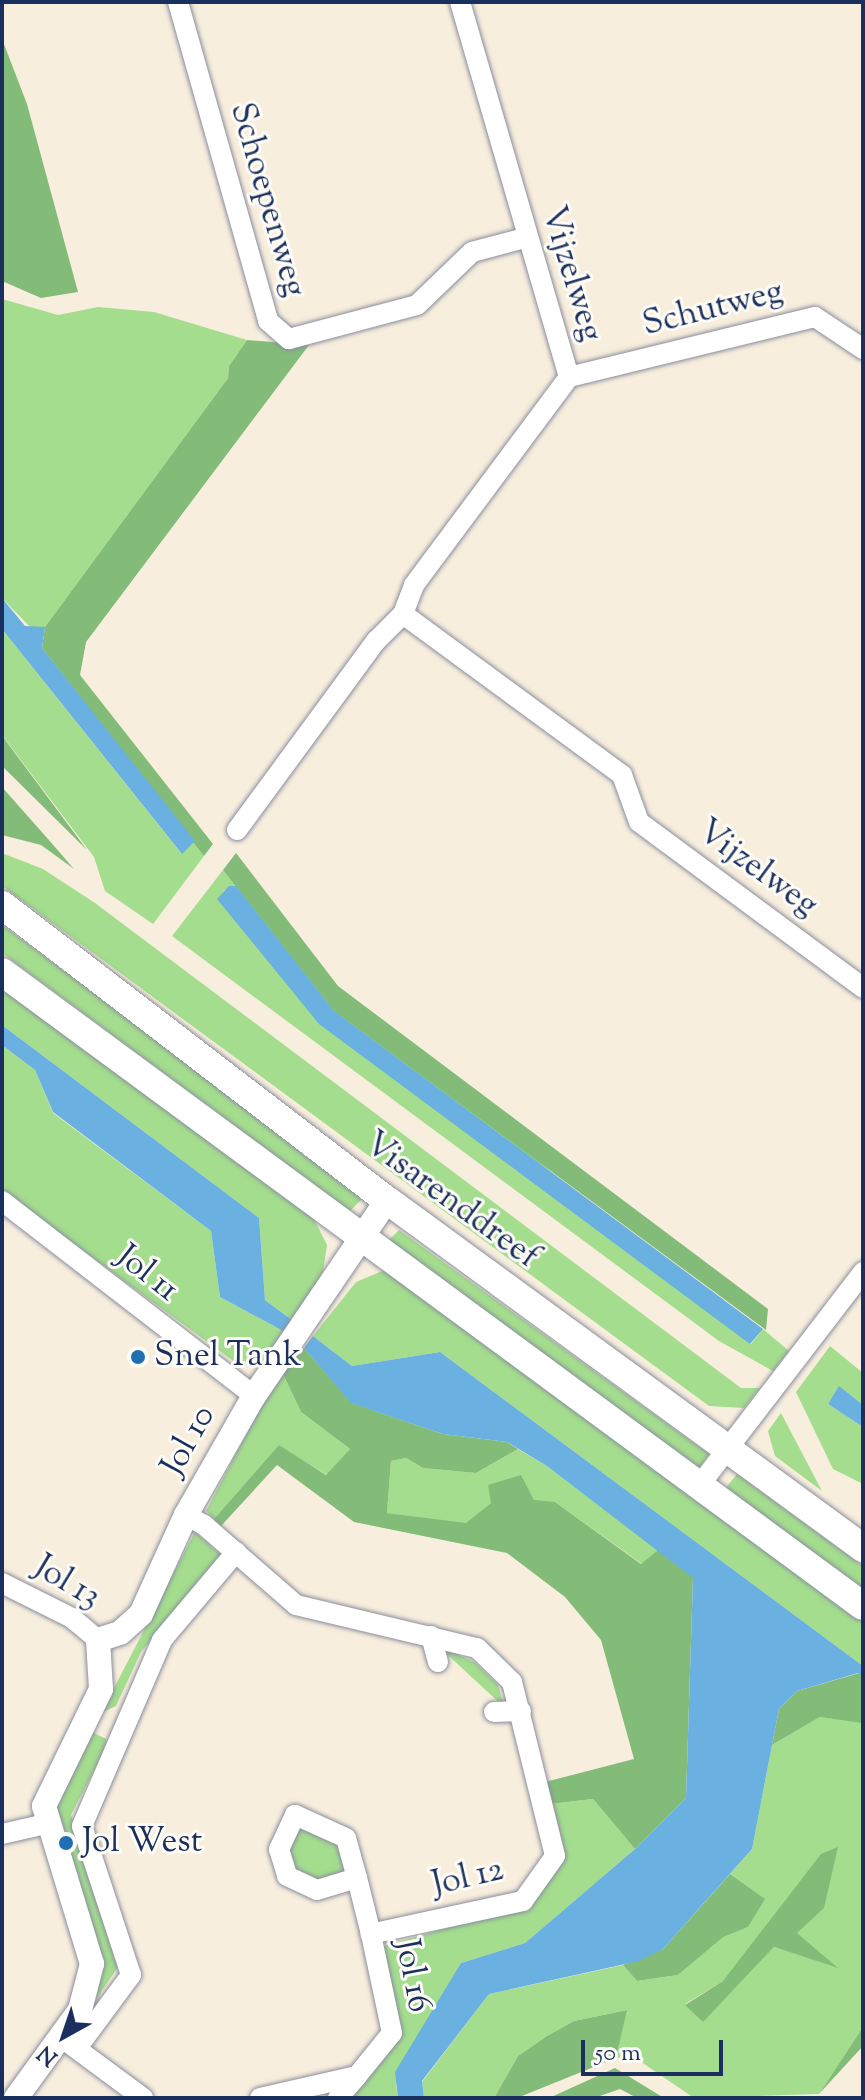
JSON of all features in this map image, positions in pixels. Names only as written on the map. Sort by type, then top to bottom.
[{"type":"main road","name":"Visarenddreef","points":[[2,905],[387,1200],[863,1548]]},
{"type":"main road","points":[[2,972],[863,1606]]},
{"type":"street","name":"Schoepenweg","points":[[178,2],[268,321],[289,339],[417,305],[472,252],[525,238]]},
{"type":"street","points":[[461,5],[482,2]]},
{"type":"street","name":"Vijzelweg","points":[[237,830],[376,641],[403,614],[414,585],[569,377],[525,238],[461,5]]},
{"type":"street","name":"Schutweg","points":[[569,377],[815,317],[863,349]]},
{"type":"street","name":"Vijzelweg","points":[[403,614],[622,775],[639,822],[863,988]]},
{"type":"street","name":"Jol 10","points":[[98,1640],[120,1633],[141,1614],[186,1515],[254,1396],[387,1200]]},
{"type":"street","name":"Jol 11","points":[[2,1201],[254,1396]]},
{"type":"street","points":[[699,1486],[863,1272]]},
{"type":"street","name":"Jol 12","points":[[186,1515],[236,1552],[296,1605],[477,1648],[512,1682],[555,1856],[523,1901],[371,1934]]},
{"type":"street","points":[[16,2098],[131,1975],[82,1826],[121,1743],[122,1727],[162,1640],[236,1552]]},
{"type":"street","name":"Jol 13","points":[[2,1583],[72,1618],[98,1640]]},
{"type":"street","points":[[431,1636],[438,1662]]},
{"type":"street","points":[[69,2043],[92,1964],[46,1824],[44,1806],[101,1689],[98,1640]]},
{"type":"street","points":[[494,1712],[521,1711]]},
{"type":"street","points":[[89,1719],[122,1727]]},
{"type":"street","points":[[2,1834],[46,1824]]},
{"type":"street","name":"Jol 16","points":[[338,2098],[392,2033],[357,1878]]},
{"type":"street","points":[[69,2043],[143,2098]]},
{"type":"street","points":[[260,2098],[357,2076]]},
{"type":"green space","points":[[2,39],[27,104],[78,292],[41,298],[2,281]]},
{"type":"green space","points":[[2,299],[58,315],[98,307],[154,312],[247,340],[229,366],[228,378],[45,627],[33,630],[2,598]]},
{"type":"green space","points":[[247,340],[309,345],[86,642],[80,675],[213,844],[204,856],[42,648],[45,627],[228,378],[229,366]]},
{"type":"green space","points":[[2,629],[181,853],[195,841],[204,856],[153,924],[105,891],[94,857],[2,735]]},
{"type":"green space","points":[[2,735],[6,741],[87,850],[2,766]]},
{"type":"green space","points":[[2,787],[74,869],[41,845],[2,835]]},
{"type":"green space","points":[[2,853],[43,869],[95,903],[741,1388],[760,1388],[744,1408],[709,1406],[2,886]]},
{"type":"green space","points":[[236,853],[338,986],[768,1309],[766,1330],[334,1011],[223,870]]},
{"type":"green space","points":[[223,870],[236,886],[223,891],[751,1344],[763,1329],[789,1351],[773,1371],[719,1341],[172,936]]},
{"type":"green space","points":[[2,925],[359,1187],[362,1199],[350,1211],[2,953]]},
{"type":"green space","points":[[2,983],[310,1211],[327,1245],[322,1279],[293,1321],[265,1300],[259,1218],[2,1025]]},
{"type":"green space","points":[[2,1045],[35,1070],[53,1113],[211,1231],[220,1297],[285,1332],[262,1365],[240,1366],[2,1191]]},
{"type":"green space","points":[[399,1230],[709,1454],[698,1470],[387,1242]]},
{"type":"green space","points":[[387,1269],[863,1620],[863,1666],[440,1352],[352,1366],[313,1336],[356,1282]]},
{"type":"green space","points":[[830,1346],[863,1373],[863,1405],[839,1387],[828,1404],[863,1427],[863,1484],[833,1469],[796,1392]]},
{"type":"green space","points":[[304,1348],[352,1403],[443,1434],[507,1442],[518,1449],[476,1473],[423,1468],[406,1458],[391,1461],[387,1513],[466,1523],[491,1503],[488,1485],[521,1475],[534,1500],[555,1502],[641,1564],[658,1550],[693,1577],[686,1798],[635,1849],[593,1799],[550,1804],[545,1782],[634,1759],[601,1640],[565,1597],[507,1553],[354,1522],[277,1465],[221,1526],[214,1519],[279,1445],[326,1475],[350,1449],[301,1412],[283,1374]]},
{"type":"green space","points":[[283,1374],[301,1412],[350,1449],[327,1475],[279,1446],[214,1519],[206,1511],[268,1393]]},
{"type":"green space","points":[[781,1413],[822,1491],[775,1456],[768,1431]]},
{"type":"green space","points":[[518,1449],[547,1466],[658,1550],[642,1564],[555,1502],[491,1503],[466,1524],[387,1513],[391,1461],[406,1458],[423,1468],[476,1473]]},
{"type":"green space","points":[[737,1474],[863,1566],[863,1588],[725,1489]]},
{"type":"green space","points":[[195,1532],[221,1555],[141,1652],[116,1706],[101,1713]]},
{"type":"green space","points":[[437,1645],[474,1662],[498,1685],[504,1707]]},
{"type":"green space","points":[[863,1672],[862,1723],[820,1717],[772,1745],[779,1709],[797,1691]]},
{"type":"green space","points":[[820,1717],[863,1722],[863,2027],[819,2094],[694,2098],[634,2057],[616,2058],[626,2010],[574,2021],[547,2036],[518,2056],[494,2098],[424,2098],[422,2082],[489,1994],[623,1965],[637,1981],[678,1975],[723,1936],[748,1927],[764,1899],[730,1874],[752,1849],[772,1745]],"holes":[[[796,1933],[836,1967],[774,1947],[703,2021],[685,2004],[723,1981],[747,1955]]]},
{"type":"green space","points":[[92,1732],[106,1739],[107,1745],[71,1815],[120,1964],[97,1998],[100,1965],[56,1809]]},
{"type":"green space","points":[[593,1799],[635,1849],[525,1943],[461,1963],[396,2085],[398,2098],[342,2098],[399,2028],[381,1947],[525,1905],[563,1859],[550,1804]]},
{"type":"green space","points":[[302,1820],[338,1838],[346,1872],[314,1883],[297,1873],[286,1842]]},
{"type":"green space","points":[[838,1847],[824,1908],[797,1933],[838,1968],[774,1947],[703,2022],[685,2005],[723,1981],[821,1854]]},
{"type":"green space","points":[[730,1874],[765,1899],[748,1927],[723,1937],[678,1975],[637,1981],[623,1965],[663,1949]]},
{"type":"green space","points":[[627,2010],[616,2058],[517,2098],[494,2098],[518,2056],[547,2036],[574,2021]]},
{"type":"green space","points":[[863,2027],[863,2046],[819,2094]]},
{"type":"green space","points":[[615,2068],[664,2098],[637,2098],[620,2089],[594,2098],[549,2098]]},
{"type":"water","points":[[2,598],[25,626],[45,627],[42,648],[195,841],[182,854],[2,629]]},
{"type":"water","points":[[229,886],[236,886],[334,1011],[763,1329],[750,1344],[319,1024],[217,899]]},
{"type":"water","points":[[2,1025],[259,1218],[265,1300],[293,1321],[285,1332],[220,1297],[211,1231],[53,1112],[35,1070],[2,1045]]},
{"type":"water","points":[[313,1336],[352,1366],[440,1352],[863,1666],[863,1676],[858,1673],[797,1691],[779,1709],[752,1849],[663,1949],[639,1961],[489,1994],[422,2081],[424,2098],[398,2098],[395,2072],[461,1963],[525,1943],[635,1849],[686,1798],[693,1578],[547,1466],[507,1442],[443,1434],[351,1403],[304,1348]]},
{"type":"water","points":[[839,1386],[863,1405],[863,1427],[828,1404]]},
{"type":"place","name":"Snel Tank","points":[[138,1357]]},
{"type":"place","name":"Jol West","points":[[66,1843]]}]
